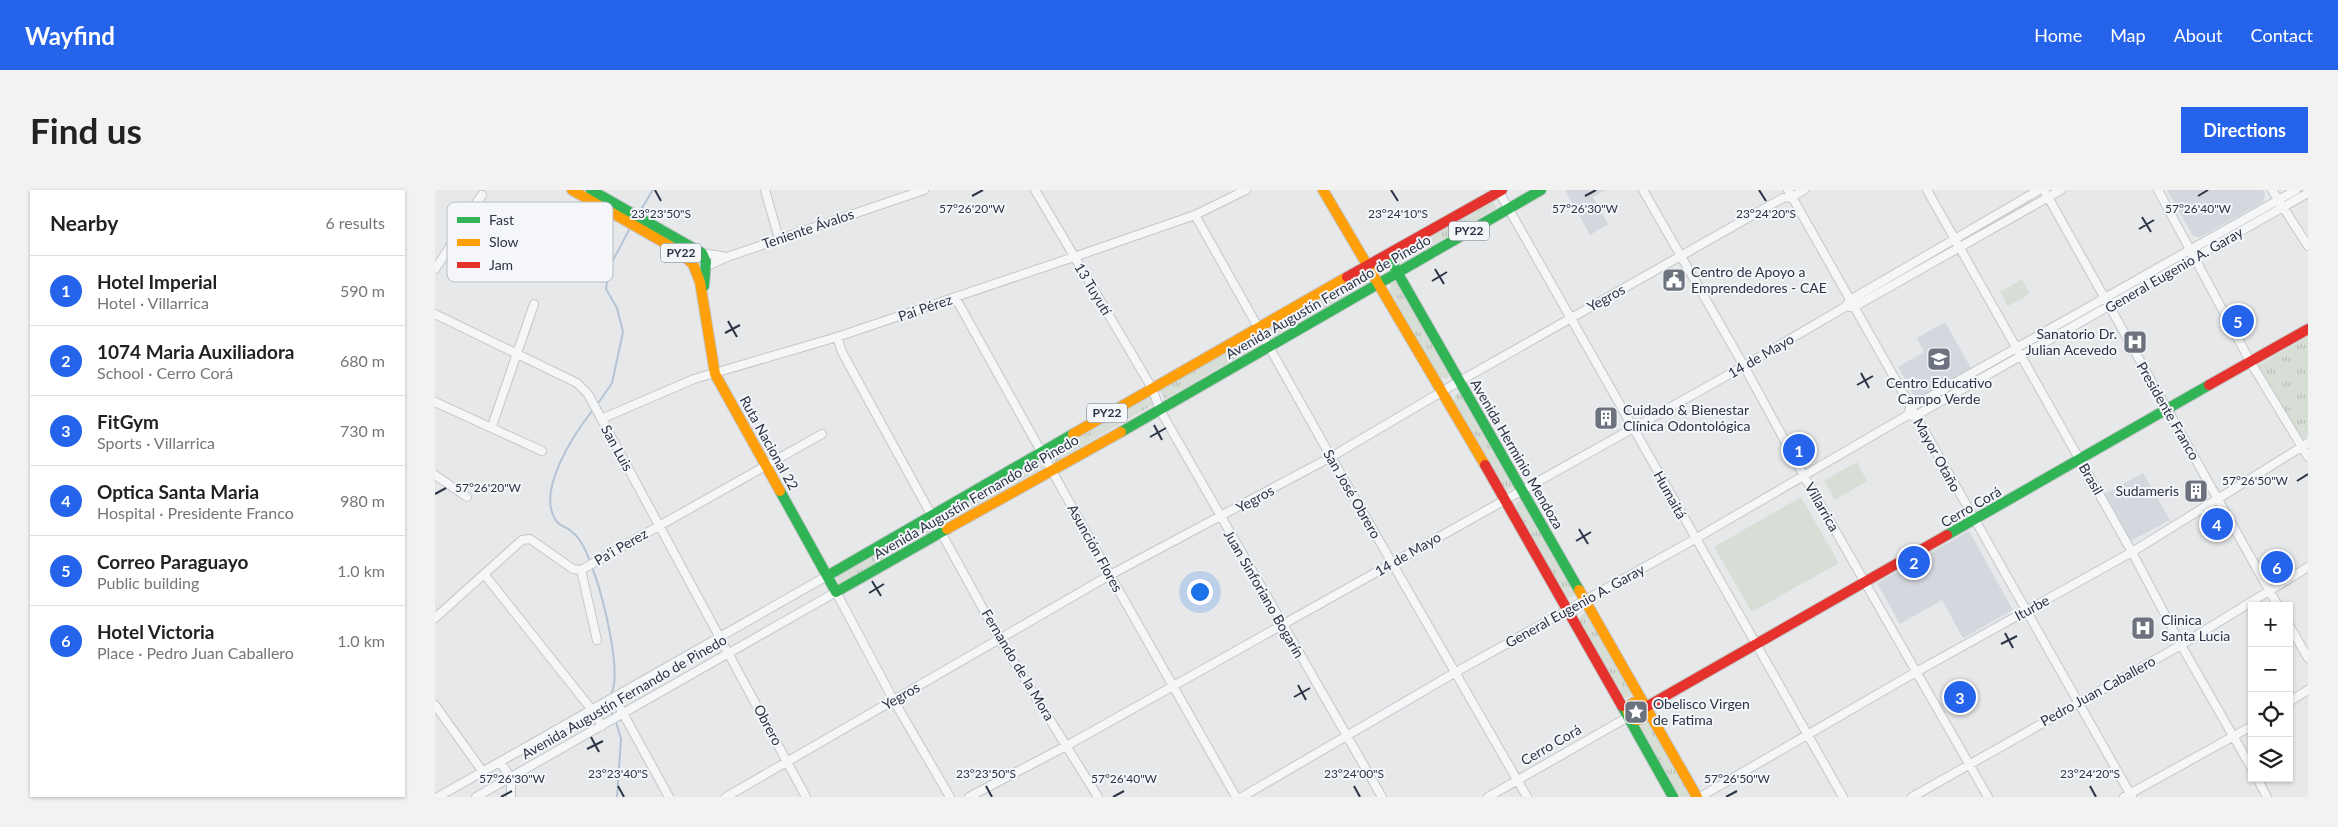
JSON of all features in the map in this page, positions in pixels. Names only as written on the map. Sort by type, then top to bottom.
[{"type":"main road","name":"PY22","points":[[572,190],[597,202]]},
{"type":"main road","name":"PY22","points":[[591,190],[609,202]]},
{"type":"main road","points":[[1323,190],[1369,265],[1505,499],[1673,797]]},
{"type":"main road","name":"Avenida Augustín Fernando de Pinedo","points":[[836,592],[1160,410],[1269,345],[1541,190]]},
{"type":"main road","name":"Avenida Augustín Fernando de Pinedo","points":[[827,576],[1041,451],[1500,191]]},
{"type":"main road","name":"PY22","points":[[613,205],[684,255],[693,264]]},
{"type":"main road","name":"PY22","points":[[613,210],[702,253]]},
{"type":"main road","name":"Ruta Nacional 22","points":[[702,253],[705,257],[706,266],[703,299]]},
{"type":"main road","name":"Avenida Herminio Mendoza","points":[[1389,254],[1397,272],[1459,381],[1699,797]]},
{"type":"main road","name":"Ruta Nacional 22","points":[[693,264],[700,282],[709,351],[715,374],[836,592]]},
{"type":"main road","name":"Cerro Corá","points":[[1646,706],[1974,521],[2308,329]]},
{"type":"main road","name":"Cerro Corá","points":[[1639,702],[1646,706],[1646,714],[1641,720],[1636,721],[1628,717],[1627,710],[1632,703],[1639,702]]},
{"type":"street","points":[[765,190],[779,239]]},
{"type":"street","name":"Teniente Ávalos","points":[[706,266],[901,194],[924,190]]},
{"type":"street","name":"13 Tuyutí","points":[[1035,190],[1152,388]]},
{"type":"street","name":"Pai Pérez","points":[[601,419],[694,379],[837,337],[1074,257],[1195,215],[1246,190]]},
{"type":"street","name":"Villarrica","points":[[1643,190],[1988,797]]},
{"type":"street","name":"Yegros","points":[[725,797],[1110,575],[1331,458],[1459,381],[1680,257],[1783,198],[1789,192],[1804,190]]},
{"type":"street","name":"Brasil","points":[[1927,190],[2022,356],[2132,552],[2181,645],[2248,761]]},
{"type":"street","name":"14 de Mayo","points":[[1957,243],[2039,190]]},
{"type":"street","name":"14 de Mayo","points":[[969,797],[1067,745],[1393,564],[1505,499],[1523,491],[1744,366],[1957,243],[2046,194],[2061,190]]},
{"type":"street","points":[[2158,190],[2192,249],[2251,363],[2305,445],[2308,456]]},
{"type":"street","points":[[2272,190],[2308,246]]},
{"type":"street","name":"General Eugenio A. Garay","points":[[1242,797],[1456,672],[1695,539],[1911,413],[2017,348],[2296,190]]},
{"type":"street","name":"Humaitá","points":[[1500,191],[1569,318],[1843,797]]},
{"type":"street","name":"Mayor Otaño","points":[[1789,192],[1911,413],[2079,702],[2129,796]]},
{"type":"street","name":"General Eugenio A. Garay","points":[[1911,413],[2022,356],[2308,193]]},
{"type":"street","name":"Presidente Franco","points":[[2046,194],[2276,602]]},
{"type":"street","points":[[477,202],[482,195]]},
{"type":"street","name":"San José Obrero","points":[[1195,215],[1331,458],[1527,797]]},
{"type":"street","points":[[435,269],[447,252]]},
{"type":"street","points":[[706,266],[699,268],[693,264],[695,254],[702,253],[727,257]]},
{"type":"street","name":"Asunción Flores","points":[[955,297],[1236,797]]},
{"type":"street","points":[[492,426],[534,304]]},
{"type":"street","name":"San Luis","points":[[435,314],[517,352],[577,383],[588,394],[729,654]]},
{"type":"street","name":"Fernando de la Mora","points":[[837,337],[843,352],[999,638],[1098,797]]},
{"type":"street","name":"Juan Sinforiano Bogarín","points":[[1152,388],[1160,410],[1382,797]]},
{"type":"street","points":[[435,402],[542,450]]},
{"type":"street","name":"Pa'i Perez","points":[[435,618],[523,540],[530,539],[573,569],[581,570],[822,434]]},
{"type":"street","name":"Iturbe","points":[[1699,797],[1918,671],[2132,552],[2305,445]]},
{"type":"street","points":[[435,475],[467,497]]},
{"type":"street","name":"Pedro Juan Caballero","points":[[1912,797],[1969,763],[2181,645],[2308,567]]},
{"type":"street","points":[[581,570],[597,640]]},
{"type":"street","points":[[484,574],[592,710],[602,726]]},
{"type":"street","name":"Avenida Augustín Fernando de Pinedo","points":[[438,797],[827,576]]},
{"type":"street","points":[[836,592],[894,701],[950,797]]},
{"type":"street","name":"Avenida Augustín Fernando de Pinedo","points":[[476,797],[836,592]]},
{"type":"street","points":[[2293,632],[2308,658]]},
{"type":"street","name":"Obrero","points":[[729,654],[806,797]]},
{"type":"street","points":[[2293,699],[2308,690]]},
{"type":"street","points":[[614,697],[669,797]]},
{"type":"street","points":[[435,705],[483,772]]},
{"type":"street","name":"Cerro Corá","points":[[1488,797],[1628,717]]},
{"type":"street","points":[[2129,796],[2248,729]]},
{"type":"street","points":[[500,762],[511,778],[511,797]]},
{"type":"street","points":[[2259,782],[2267,797]]},
{"type":"shaded area","points":[[1565,190],[1606,190],[1593,197],[1608,224],[1590,235]]},
{"type":"shaded area","points":[[2167,190],[2263,190],[2265,194],[2263,202],[2200,237],[2193,236]]},
{"type":"shaded area","name":"Centro Educativo Campo Verde","points":[[1945,322],[1971,368],[1916,399],[1898,367],[1924,352],[1917,338]]},
{"type":"shaded area","points":[[2143,473],[2170,520],[2131,541],[2105,494]]},
{"type":"shaded area","points":[[1969,531],[2013,610],[1963,638],[1942,600],[1900,624],[1877,583]]},
{"type":"green space","points":[[1493,202],[1497,208],[1403,262],[1401,260],[1401,253]]},
{"type":"green space","points":[[1366,272],[1371,281],[1272,338],[1267,329]]},
{"type":"green space","points":[[2022,279],[2030,294],[2008,306],[2000,292]]},
{"type":"green space","points":[[1394,282],[1399,283],[1450,374],[1448,378],[1443,379],[1439,376],[1390,291],[1390,284]]},
{"type":"green space","points":[[1254,334],[1260,344],[1165,399],[1159,389]]},
{"type":"green space","points":[[2308,336],[2308,436],[2302,439],[2258,366]]},
{"type":"green space","points":[[1148,393],[1154,404],[1055,462],[1049,452]]},
{"type":"green space","points":[[1461,393],[1514,485],[1511,489],[1507,490],[1503,487],[1454,402],[1455,395]]},
{"type":"green space","points":[[1038,457],[1044,467],[949,523],[942,512]]},
{"type":"green space","points":[[1857,462],[1867,481],[1835,500],[1824,481]]},
{"type":"green space","points":[[1801,497],[1839,563],[1752,612],[1714,547]]},
{"type":"green space","points":[[1520,500],[1575,591],[1572,597],[1565,597],[1514,507]]},
{"type":"green space","points":[[932,517],[938,527],[840,585],[834,573]]},
{"type":"green space","points":[[1587,613],[1632,694],[1629,697],[1625,698],[1621,695],[1580,622],[1581,616]]},
{"type":"green space","points":[[1643,722],[1650,723],[1689,793],[1688,797],[1677,796],[1640,729]]},
{"type":"waterway","points":[[640,211],[653,190]]},
{"type":"waterway","points":[[613,260],[630,228]]},
{"type":"waterway","points":[[599,402],[612,383],[623,332],[617,308],[606,289],[607,282]]},
{"type":"waterway","points":[[589,559],[577,536],[560,525],[555,519],[551,507],[551,493],[560,463],[576,434],[592,411]]},
{"type":"waterway","points":[[593,570],[606,615],[613,654],[614,686],[610,696]]},
{"type":"waterway","points":[[608,705],[613,715]]},
{"type":"waterway","points":[[616,722],[621,739],[617,797]]},
{"type":"traffic: fast","points":[[591,190],[612,202]]},
{"type":"traffic: fast","points":[[1121,432],[1541,190]]},
{"type":"traffic: fast","points":[[613,202],[702,253],[706,262],[704,286]]},
{"type":"traffic: fast","points":[[1389,254],[1397,272],[1579,590]]},
{"type":"traffic: fast","points":[[1947,535],[2209,385]]},
{"type":"traffic: fast","points":[[827,576],[1073,434]]},
{"type":"traffic: fast","points":[[780,491],[836,592],[947,529]]},
{"type":"traffic: fast","points":[[1622,706],[1673,797]]},
{"type":"traffic: slow","points":[[572,190],[593,202]]},
{"type":"traffic: slow","points":[[1323,190],[1485,465]]},
{"type":"traffic: slow","points":[[613,213],[677,250],[693,264],[700,282],[715,374],[780,491]]},
{"type":"traffic: slow","points":[[1073,434],[1347,277]]},
{"type":"traffic: slow","points":[[947,529],[1121,432]]},
{"type":"traffic: slow","points":[[1579,590],[1697,797]]},
{"type":"traffic: slow","points":[[1633,702],[1641,702],[1646,707],[1646,711],[1644,718],[1633,720],[1628,715],[1628,707],[1633,702]]},
{"type":"traffic: jam","points":[[1347,277],[1502,190]]},
{"type":"traffic: jam","points":[[2209,385],[2308,329]]},
{"type":"traffic: jam","points":[[1485,465],[1622,706]]},
{"type":"traffic: jam","points":[[1646,707],[1947,535]]},
{"type":"place","name":"Centro de Apoyo a Emprendedores - CAE","points":[[1674,280]]},
{"type":"place","name":"Correo Paraguayo","points":[[2238,321]]},
{"type":"place","name":"Sanatorio Dr. Julian Acevedo","points":[[2135,342]]},
{"type":"place","name":"Centro Educativo Campo Verde","points":[[1939,359]]},
{"type":"place","name":"Cuidado & Bienestar Clínica Odontológica","points":[[1606,418]]},
{"type":"place","name":"Hotel Imperial","points":[[1799,450]]},
{"type":"place","name":"Sudameris","points":[[2196,491]]},
{"type":"place","name":"Optica Santa Maria","points":[[2217,524]]},
{"type":"place","name":"1074 Maria Auxiliadora","points":[[1914,562]]},
{"type":"place","name":"Hotel Victoria","points":[[2277,567]]},
{"type":"place","name":"Clinica Santa Lucia","points":[[2143,628]]},
{"type":"place","name":"FitGym","points":[[1960,697]]},
{"type":"place","name":"Obelisco Virgen de Fatima","points":[[1636,712]]}]
